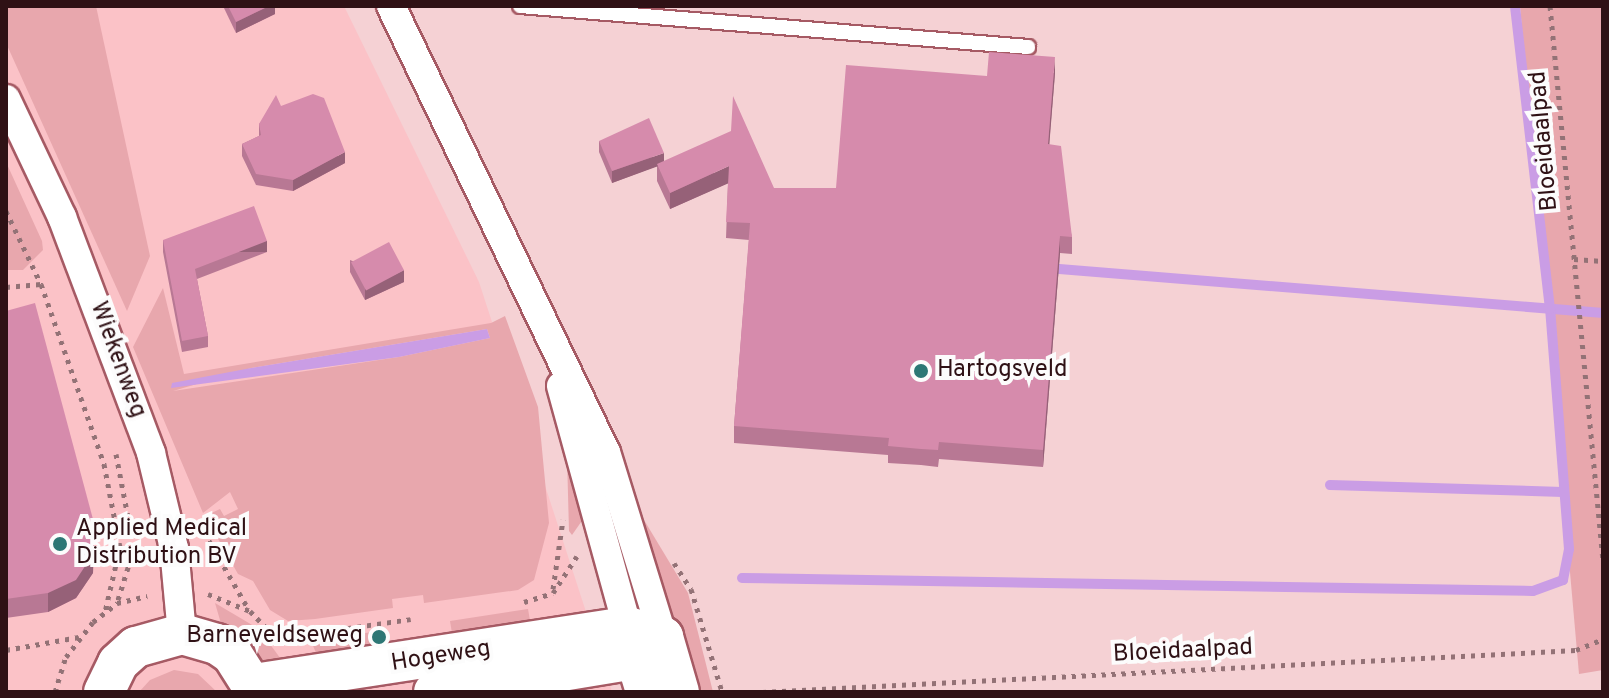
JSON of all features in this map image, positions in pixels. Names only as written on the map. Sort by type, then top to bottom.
[{"type":"street","points":[[397,8],[606,452],[643,654],[679,692]]},
{"type":"street","name":"Wiekenweg","points":[[6,99],[62,217],[151,453],[174,548],[182,634]]},
{"type":"street","points":[[104,692],[118,663],[136,647],[182,634],[217,644],[232,654],[255,688]]},
{"type":"street","name":"Hogeweg","points":[[255,688],[643,654]]},
{"type":"street","name":"Hogeweg","points":[[434,692],[643,654]]},
{"type":"lane","points":[[520,6],[1028,47]]},
{"type":"path","name":"Bloeidaalpad","points":[[1550,6],[1603,560]]},
{"type":"path","points":[[6,211],[41,284],[104,464],[120,547],[105,612]]},
{"type":"path","points":[[1574,259],[1603,261]]},
{"type":"path","points":[[6,287],[41,284]]},
{"type":"path","points":[[113,438],[134,548],[117,603]]},
{"type":"path","points":[[512,604],[553,593]]},
{"type":"path","points":[[278,638],[419,618]]},
{"type":"path","points":[[6,650],[80,637]]},
{"type":"path","name":"Bloeidaalpad","points":[[762,692],[1576,650],[1603,639]]},
{"type":"shaded area","points":[[6,6],[344,6],[479,282],[612,692],[6,692]]},
{"type":"shaded area","points":[[6,6],[96,6],[150,256],[127,311],[6,43]]},
{"type":"shaded area","points":[[1520,6],[1603,6],[1603,670],[1579,674]]},
{"type":"shaded area","points":[[6,162],[42,241],[43,250],[23,270],[6,270]]},
{"type":"shaded area","points":[[163,288],[184,374],[491,323],[505,316],[538,407],[549,523],[534,580],[518,590],[424,603],[423,595],[392,599],[393,608],[288,621],[270,610],[253,581],[238,574],[205,516],[220,509],[224,516],[238,509],[230,492],[203,513],[133,347]],"holes":[[[487,329],[490,338],[399,357],[173,391],[251,368]]]},
{"type":"shaded area","points":[[487,329],[490,338],[399,357],[171,388],[172,383],[251,368]]},
{"type":"shaded area","points":[[567,457],[586,515],[572,535],[569,531]]},
{"type":"shaded area","points":[[644,520],[688,593],[713,692],[690,692]]},
{"type":"shaded area","points":[[215,603],[259,629],[283,662],[261,664],[222,627]]},
{"type":"shaded area","points":[[528,609],[532,632],[452,633],[450,621]]},
{"type":"shaded area","points":[[379,631],[381,643],[322,667],[311,641]]},
{"type":"shaded area","points":[[174,670],[198,674],[217,692],[139,692],[150,680]]},
{"type":"building","points":[[228,6],[269,6],[236,22]]},
{"type":"building","points":[[989,52],[1055,57],[1048,144],[1061,146],[1072,237],[1060,236],[1043,450],[939,442],[938,450],[921,449],[888,446],[889,438],[734,426],[750,223],[726,222],[729,166],[670,193],[657,164],[731,131],[733,96],[774,188],[836,188],[846,65],[987,76]]},
{"type":"building","points":[[313,94],[324,98],[345,152],[293,180],[256,174],[242,144],[261,135],[259,124],[276,95],[281,106]]},
{"type":"building","points":[[649,118],[664,153],[612,171],[599,141]]},
{"type":"building","points":[[254,206],[267,241],[195,269],[208,336],[182,341],[163,240]]},
{"type":"building","points":[[389,242],[404,270],[366,290],[351,262]]},
{"type":"building","points":[[35,303],[94,523],[93,554],[76,580],[48,593],[6,599],[6,311]]},
{"type":"waterway","points":[[742,578],[1533,591],[1563,580],[1569,549],[1550,309],[1515,6]]},
{"type":"waterway","points":[[1047,268],[1603,313]]},
{"type":"waterway","points":[[1330,485],[1563,492]]},
{"type":"place","name":"Hartogsveld","points":[[921,371]]},
{"type":"place","name":"Applied Medical Distribution BV","points":[[60,544]]},
{"type":"place","name":"Barneveldseweg","points":[[379,637]]}]
